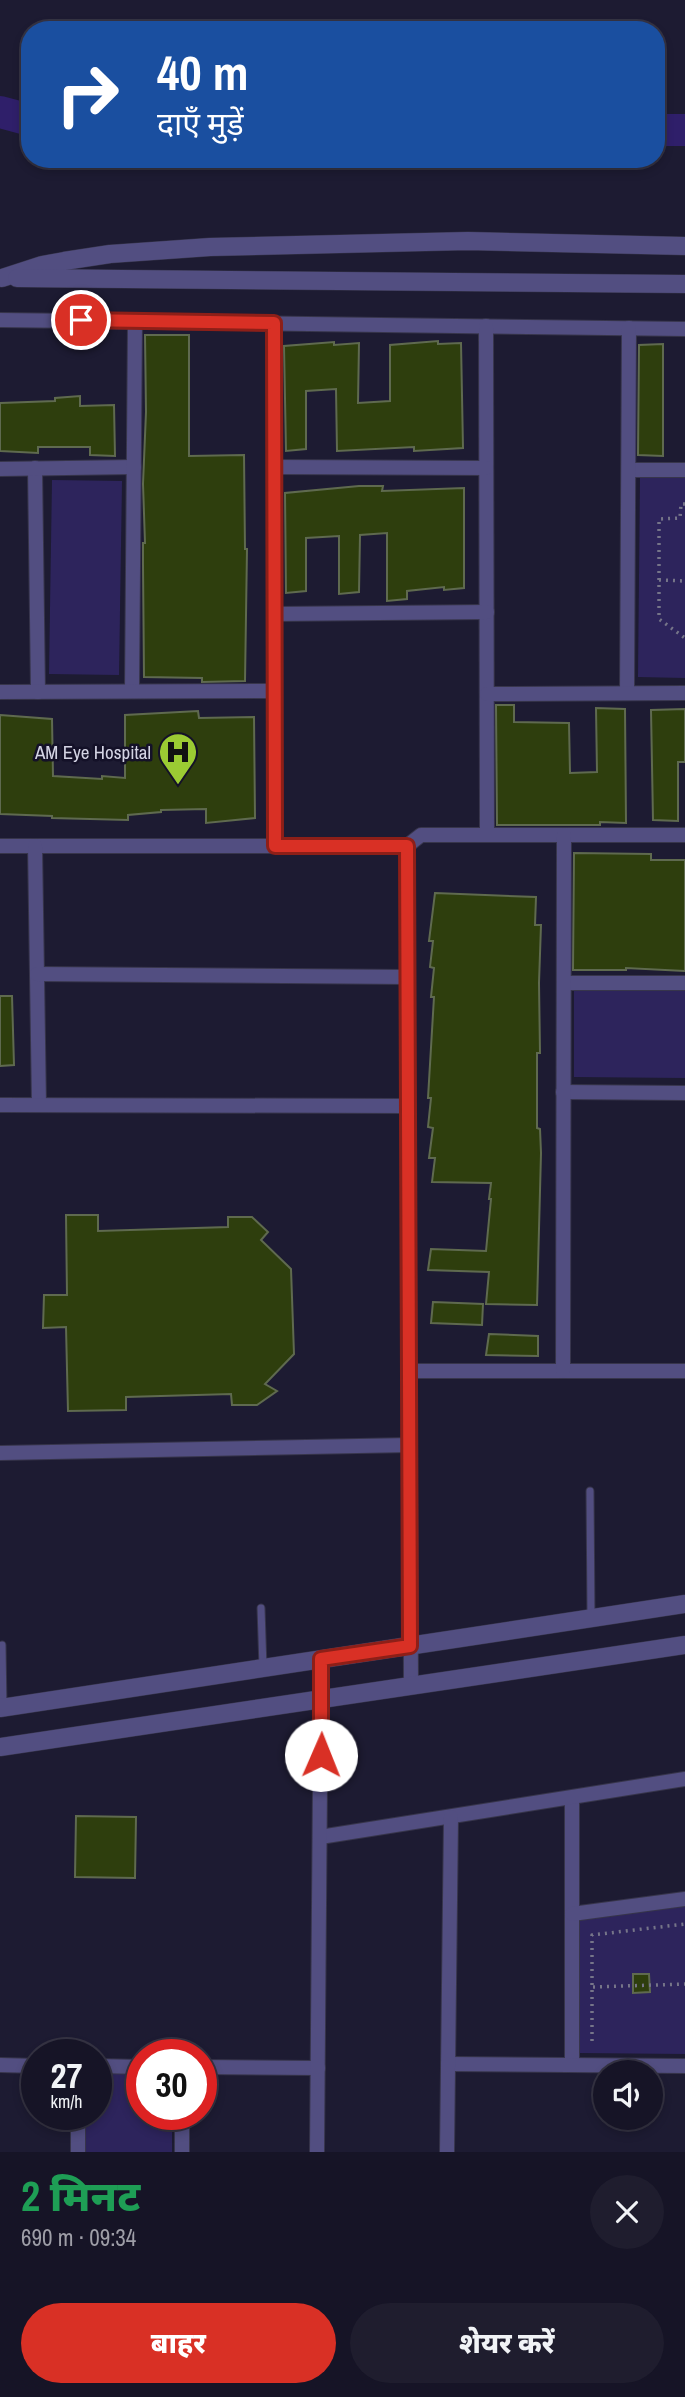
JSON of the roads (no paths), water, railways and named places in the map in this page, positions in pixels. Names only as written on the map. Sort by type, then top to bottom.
[{"type":"street","points":[[1,278],[42,265],[75,259],[210,247],[468,241],[685,246]]},
{"type":"street","points":[[1,278],[685,284]]},
{"type":"street","points":[[0,320],[685,328]]},
{"type":"street","points":[[132,691],[135,320]]},
{"type":"street","points":[[274,323],[275,846]]},
{"type":"street","points":[[486,326],[487,835]]},
{"type":"street","points":[[627,694],[629,328]]},
{"type":"street","points":[[0,468],[134,467]]},
{"type":"street","points":[[274,467],[486,468]]},
{"type":"street","points":[[34,468],[37,692]]},
{"type":"street","points":[[629,470],[685,470]]},
{"type":"street","points":[[274,614],[487,612]]},
{"type":"street","points":[[0,692],[275,691]]},
{"type":"street","points":[[487,694],[685,693]]},
{"type":"street","points":[[0,846],[407,846],[421,835],[685,835]]},
{"type":"street","points":[[563,1371],[564,835]]},
{"type":"street","points":[[35,846],[39,1105]]},
{"type":"street","points":[[407,846],[411,1686]]},
{"type":"street","points":[[37,974],[407,977]]},
{"type":"street","points":[[564,984],[685,983]]},
{"type":"street","points":[[563,1092],[685,1093]]},
{"type":"street","points":[[0,1105],[408,1105]]},
{"type":"street","points":[[409,1371],[685,1371]]},
{"type":"street","points":[[0,1453],[410,1445]]},
{"type":"street","points":[[2,1708],[685,1604]]},
{"type":"street","points":[[0,1747],[685,1645]]},
{"type":"street","points":[[317,2152],[321,1659]]},
{"type":"street","points":[[320,1837],[685,1779]]},
{"type":"street","points":[[572,1798],[572,2065]]},
{"type":"street","points":[[447,2152],[451,1817]]},
{"type":"street","points":[[572,1914],[685,1899]]},
{"type":"street","points":[[448,2064],[685,2066]]},
{"type":"street","points":[[0,2065],[21,2066]]},
{"type":"street","points":[[217,2067],[318,2068]]},
{"type":"street","points":[[78,2130],[78,2152]]},
{"type":"street","points":[[182,2130],[182,2152]]},
{"type":"lane","points":[[590,1491],[591,1618]]},
{"type":"lane","points":[[261,1608],[263,1668]]},
{"type":"lane","points":[[2,1645],[2,1708]]},
{"type":"waterway","points":[[0,112],[21,118]]},
{"type":"waterway","points":[[665,130],[685,130]]},
{"type":"place","name":"AM Eye Hospital","points":[[178,786]]}]
